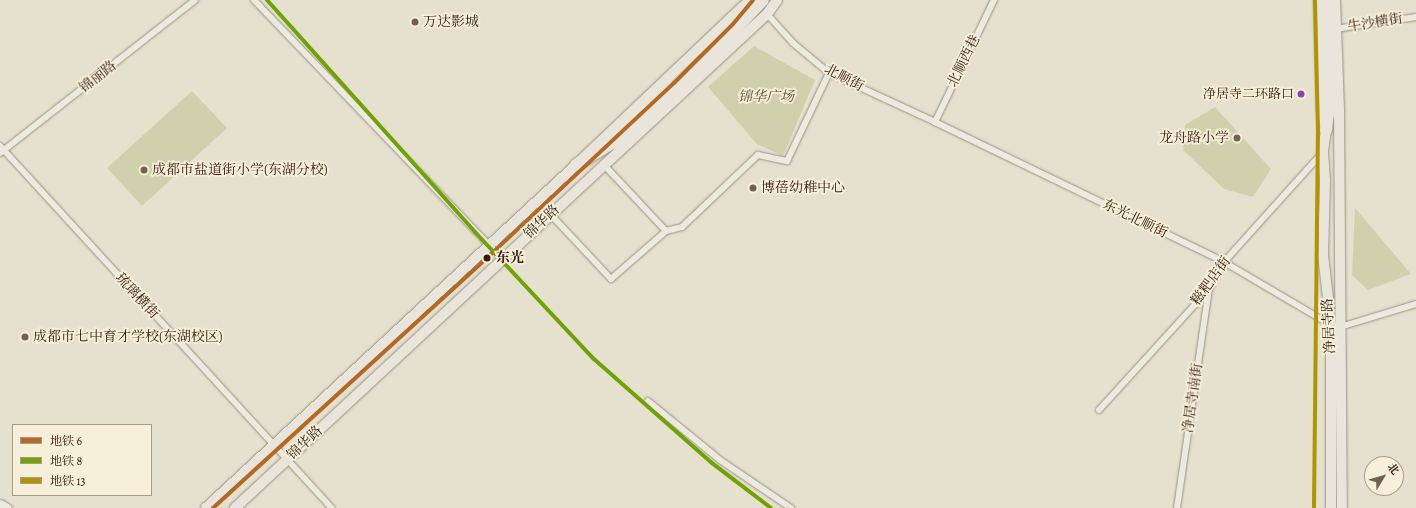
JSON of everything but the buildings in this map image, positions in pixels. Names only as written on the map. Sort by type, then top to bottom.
[{"type":"highway","points":[[576,165],[614,142],[717,48],[763,0]]},
{"type":"highway","points":[[1326,130],[1328,114],[1329,0]]},
{"type":"main road","name":"锦华路","points":[[206,508],[576,165],[750,0]]},
{"type":"main road","name":"锦华路","points":[[235,508],[767,14],[777,0]]},
{"type":"main road","name":"净居寺路","points":[[1320,0],[1322,109],[1326,130],[1323,152],[1325,180],[1323,254],[1336,326],[1342,508]]},
{"type":"main road","name":"净居寺路","points":[[1331,508],[1336,326],[1339,109],[1335,0]]},
{"type":"street","name":"锦丽路","points":[[1,150],[195,0]]},
{"type":"street","points":[[254,0],[502,259]]},
{"type":"street","name":"北顺西巷","points":[[935,122],[994,0]]},
{"type":"street","name":"北顺街","points":[[767,14],[793,43],[829,73],[935,122]]},
{"type":"street","name":"牛沙横街","points":[[1335,29],[1416,17]]},
{"type":"street","points":[[553,217],[610,279],[666,231],[682,227],[758,155],[787,161],[829,73]]},
{"type":"street","name":"东光北顺街","points":[[935,122],[1224,262],[1336,326]]},
{"type":"street","name":"琉璃横街","points":[[1,150],[332,508]]},
{"type":"street","name":"糍粑店街","points":[[1099,410],[1209,289],[1224,262],[1323,152]]},
{"type":"street","points":[[604,165],[666,231]]},
{"type":"street","name":"净居寺南街","points":[[1177,508],[1209,289]]},
{"type":"street","points":[[1336,326],[1416,304]]},
{"type":"street","points":[[648,402],[720,460],[791,508]]},
{"type":"street","points":[[0,504],[7,508]]},
{"type":"green space","name":"锦华广场","points":[[754,46],[815,80],[783,156],[757,144],[708,87]]},
{"type":"green space","points":[[192,91],[227,128],[142,206],[107,168]]},
{"type":"green space","points":[[1215,107],[1271,169],[1253,197],[1224,189],[1183,150],[1185,125]]},
{"type":"green space","points":[[1355,208],[1411,274],[1368,290],[1352,275]]},
{"type":"metro line","name":"8","points":[[267,0],[475,232],[594,359],[712,463],[771,508]]},
{"type":"metro line","name":"6","points":[[213,508],[488,257],[674,83],[733,24],[753,0]]},
{"type":"metro line","name":"13","points":[[1314,508],[1318,133],[1315,0]]},
{"type":"place","name":"万达影城","points":[[415,22]]},
{"type":"place","name":"净居寺二环路口","points":[[1301,94]]},
{"type":"place","name":"龙舟路小学","points":[[1237,138]]},
{"type":"place","name":"成都市盐道街小学(东湖分校)","points":[[144,170]]},
{"type":"place","name":"博蓓幼稚中心","points":[[753,188]]},
{"type":"place","name":"东光","points":[[487,258]]},
{"type":"place","name":"成都市七中育才学校(东湖校区)","points":[[25,337]]}]
